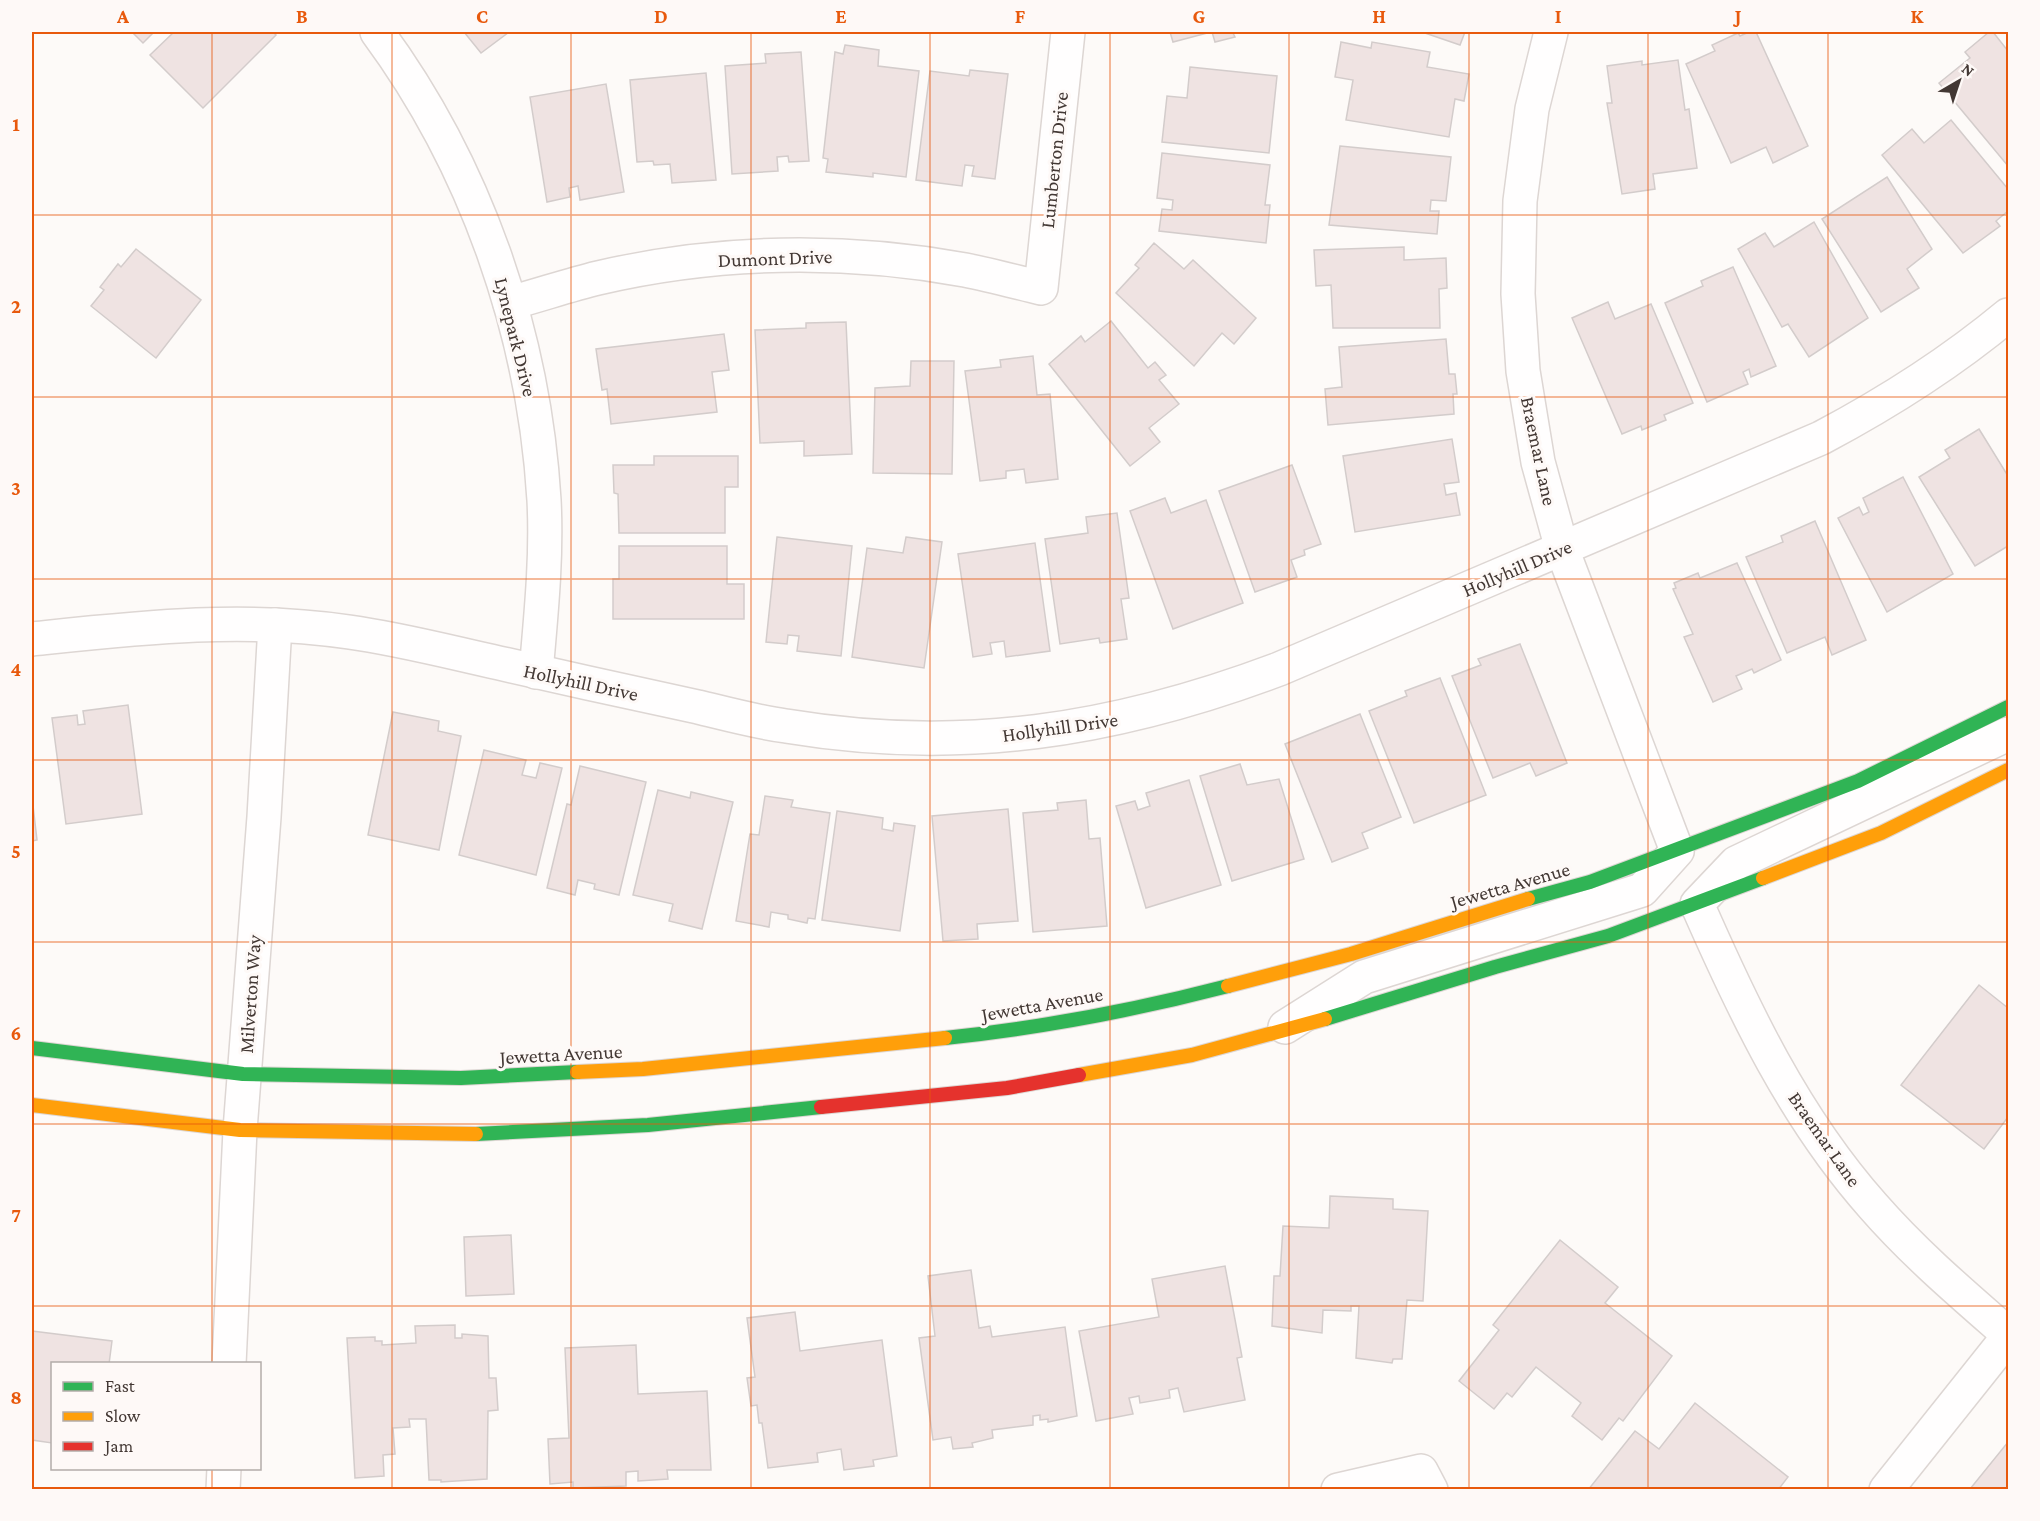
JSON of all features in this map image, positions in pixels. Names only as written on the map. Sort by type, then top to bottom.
[{"type":"street","name":"Lynepark Drive","points":[[377,32],[396,57],[443,136],[482,220],[510,303],[534,407],[544,500],[544,583],[536,672]]},
{"type":"street","name":"Lumberton Drive","points":[[1041,288],[1068,32]]},
{"type":"street","name":"Braemar Lane","points":[[1551,32],[1532,109],[1520,201],[1518,294],[1523,371],[1538,462],[1562,549],[1677,851]]},
{"type":"street","name":"Dumont Drive","points":[[510,303],[598,278],[689,261],[766,255],[859,256],[966,270],[1041,288]]},
{"type":"street","name":"Hollyhill Drive","points":[[32,639],[179,624],[275,625],[349,632],[785,726],[865,736],[969,738],[1046,732],[1122,719],[1212,694],[1279,669],[1821,438],[1896,398],[1973,345],[2008,315]]},
{"type":"street","name":"Milverton Way","points":[[229,1362],[243,1074],[264,817],[275,625]]},
{"type":"street","name":"Jewetta Avenue","points":[[32,1048],[243,1074],[461,1078],[643,1069],[999,1032],[1179,999],[1340,957],[1479,913],[1590,882],[1858,781],[2008,707]]},
{"type":"street","points":[[1697,904],[1736,863],[2008,734]]},
{"type":"street","points":[[32,1105],[240,1130],[462,1135],[648,1125],[1007,1088],[1192,1055],[1368,1008],[1495,967],[1608,936],[1881,833],[2008,770]]},
{"type":"street","points":[[1276,1032],[1364,977],[1642,890],[1677,851]]},
{"type":"street","name":"Braemar Lane","points":[[1697,904],[1766,1053],[1815,1132],[1872,1205],[1936,1272],[2008,1335]]},
{"type":"street","points":[[1886,1490],[2008,1335]]},
{"type":"street","points":[[223,1490],[224,1470]]},
{"type":"street","points":[[1338,1490],[1426,1480]]},
{"type":"building","points":[[132,32],[154,32],[143,43]]},
{"type":"building","points":[[174,32],[273,32],[276,35],[203,108],[150,55]]},
{"type":"building","points":[[464,32],[509,32],[481,53]]},
{"type":"building","points":[[1170,32],[1211,32],[1173,42]]},
{"type":"building","points":[[1212,32],[1238,32],[1233,33],[1235,37],[1215,42]]},
{"type":"building","points":[[1422,32],[1465,32],[1460,45]]},
{"type":"building","points":[[1756,32],[1808,146],[1773,163],[1766,147],[1731,163],[1686,64],[1715,51],[1712,45],[1738,33],[1740,36]]},
{"type":"building","points":[[1989,32],[1993,32],[2008,51],[2008,166],[1939,83],[1970,58],[1965,52]]},
{"type":"building","points":[[1341,42],[1371,48],[1372,42],[1430,52],[1427,67],[1469,74],[1464,101],[1455,99],[1449,137],[1346,120],[1353,80],[1335,77]]},
{"type":"building","points":[[845,45],[879,50],[878,66],[919,71],[906,177],[873,173],[873,177],[826,172],[828,159],[823,158],[835,52],[843,54]]},
{"type":"building","points":[[801,52],[809,161],[789,162],[788,156],[777,157],[778,171],[732,174],[725,66],[766,63],[765,54]]},
{"type":"building","points":[[1678,60],[1685,110],[1689,109],[1697,168],[1653,174],[1655,189],[1622,194],[1607,103],[1612,103],[1607,66],[1642,61],[1642,65]]},
{"type":"building","points":[[1190,67],[1277,76],[1269,153],[1162,142],[1167,96],[1187,98]]},
{"type":"building","points":[[970,70],[1008,74],[995,179],[972,176],[974,166],[965,165],[962,186],[916,180],[930,71],[969,76]]},
{"type":"building","points":[[706,73],[716,180],[672,183],[670,164],[654,165],[653,161],[637,162],[630,80]]},
{"type":"building","points":[[606,84],[624,192],[580,200],[578,186],[569,188],[570,197],[547,202],[530,97]]},
{"type":"building","points":[[1951,120],[2008,189],[2008,211],[1996,221],[2000,226],[1963,253],[1882,155],[1912,129],[1924,143]]},
{"type":"building","points":[[1340,146],[1451,157],[1446,201],[1431,200],[1430,211],[1439,211],[1437,234],[1329,225]]},
{"type":"building","points":[[1162,153],[1270,165],[1265,205],[1270,205],[1266,243],[1159,231],[1162,209],[1172,210],[1173,200],[1157,198]]},
{"type":"building","points":[[1887,177],[1932,249],[1907,269],[1919,288],[1881,312],[1822,219]]},
{"type":"building","points":[[1814,222],[1868,318],[1809,357],[1788,324],[1782,327],[1738,249],[1765,233],[1774,247]]},
{"type":"building","points":[[1154,243],[1184,269],[1193,260],[1256,318],[1234,344],[1222,333],[1194,366],[1116,293],[1139,268],[1135,265]]},
{"type":"building","points":[[1404,247],[1404,260],[1446,258],[1447,288],[1439,289],[1440,328],[1333,328],[1331,285],[1316,286],[1314,250]]},
{"type":"building","points":[[136,249],[201,300],[156,358],[91,306],[104,290],[100,287],[118,264],[121,267]]},
{"type":"building","points":[[1733,267],[1776,366],[1751,377],[1749,369],[1743,372],[1748,384],[1707,402],[1665,303],[1703,286],[1701,281]]},
{"type":"building","points":[[1608,302],[1615,319],[1651,304],[1693,403],[1664,415],[1666,420],[1642,430],[1641,426],[1622,434],[1572,318]]},
{"type":"building","points":[[1111,321],[1148,368],[1155,362],[1166,375],[1159,380],[1179,404],[1149,428],[1160,442],[1130,466],[1049,364],[1081,336],[1085,342]]},
{"type":"building","points":[[846,322],[852,454],[804,456],[804,441],[760,443],[755,330],[806,328],[806,323]]},
{"type":"building","points":[[724,334],[729,370],[712,372],[717,412],[611,424],[607,389],[602,390],[596,349]]},
{"type":"building","points":[[1446,339],[1449,374],[1455,374],[1457,394],[1453,394],[1454,414],[1328,425],[1325,389],[1342,387],[1339,347]]},
{"type":"building","points":[[1033,356],[1037,395],[1050,394],[1058,479],[1026,483],[1024,469],[1006,471],[1006,478],[980,481],[965,371],[1001,367],[1000,360]]},
{"type":"building","points":[[911,361],[954,361],[952,474],[873,473],[875,388],[910,386]]},
{"type":"building","points":[[1979,429],[2008,476],[2008,546],[1975,566],[1919,477],[1950,458],[1945,450]]},
{"type":"building","points":[[1452,439],[1459,482],[1444,484],[1446,495],[1456,493],[1460,515],[1355,532],[1343,456]]},
{"type":"building","points":[[654,456],[738,456],[738,487],[725,487],[725,533],[619,533],[618,494],[614,493],[613,465],[654,465]]},
{"type":"building","points":[[1292,465],[1321,544],[1304,550],[1305,555],[1291,560],[1297,577],[1255,592],[1219,491]]},
{"type":"building","points":[[1903,477],[1953,574],[1887,612],[1838,518],[1859,507],[1863,515],[1869,512],[1863,498]]},
{"type":"building","points":[[1165,498],[1171,513],[1206,500],[1243,603],[1173,629],[1130,511]]},
{"type":"building","points":[[1117,513],[1129,598],[1121,599],[1127,639],[1100,643],[1099,638],[1060,644],[1045,539],[1088,533],[1086,517]]},
{"type":"building","points":[[1815,521],[1866,640],[1832,655],[1825,637],[1787,653],[1746,557],[1783,542],[1781,536]]},
{"type":"building","points":[[777,537],[852,546],[841,656],[797,651],[799,636],[788,635],[787,644],[766,642]]},
{"type":"building","points":[[906,537],[942,542],[924,668],[852,657],[867,548],[903,553]]},
{"type":"building","points":[[1035,543],[1050,651],[1006,657],[1004,641],[990,643],[992,654],[973,657],[958,554]]},
{"type":"building","points":[[619,546],[727,546],[727,584],[744,584],[744,619],[613,619],[613,579],[619,579]]},
{"type":"building","points":[[1737,563],[1781,660],[1754,673],[1752,669],[1736,676],[1742,689],[1713,702],[1684,637],[1693,634],[1673,589],[1676,588],[1674,583],[1698,573],[1700,578]]},
{"type":"building","points":[[1520,644],[1567,763],[1536,776],[1530,763],[1493,778],[1452,676],[1481,665],[1478,659]]},
{"type":"building","points":[[1440,678],[1486,795],[1414,823],[1369,711],[1407,696],[1405,691]]},
{"type":"building","points":[[128,705],[142,814],[66,824],[52,718],[77,715],[78,725],[85,724],[83,711]]},
{"type":"building","points":[[393,712],[439,721],[438,731],[461,736],[439,850],[368,835]]},
{"type":"building","points":[[1360,714],[1401,817],[1362,833],[1368,848],[1332,862],[1285,744]]},
{"type":"building","points":[[484,750],[526,760],[522,775],[536,778],[540,763],[562,768],[536,875],[459,855]]},
{"type":"building","points":[[1240,764],[1247,785],[1279,779],[1304,859],[1232,881],[1200,776]]},
{"type":"building","points":[[580,766],[646,782],[619,895],[594,889],[595,884],[578,880],[575,895],[547,888],[567,804],[571,805]]},
{"type":"building","points":[[1189,780],[1221,885],[1146,908],[1116,806],[1135,801],[1138,810],[1150,806],[1146,793]]},
{"type":"building","points":[[658,790],[690,798],[691,792],[733,802],[702,929],[669,921],[673,904],[633,895]]},
{"type":"building","points":[[765,796],[793,800],[791,807],[830,813],[815,919],[808,918],[807,923],[788,919],[788,915],[771,912],[769,927],[736,921],[750,834],[759,835]]},
{"type":"building","points":[[32,797],[37,840],[32,841]]},
{"type":"building","points":[[1086,800],[1089,839],[1100,838],[1107,926],[1033,932],[1023,813],[1058,810],[1057,803]]},
{"type":"building","points":[[1008,809],[1018,921],[977,924],[978,939],[943,941],[932,816]]},
{"type":"building","points":[[837,811],[883,818],[882,829],[893,831],[894,823],[915,826],[900,931],[822,920]]},
{"type":"building","points":[[1979,985],[2008,1008],[2008,1117],[1984,1149],[1901,1085]]},
{"type":"building","points":[[1330,1196],[1393,1199],[1393,1209],[1428,1211],[1423,1301],[1407,1300],[1402,1359],[1393,1359],[1392,1363],[1356,1358],[1359,1306],[1351,1306],[1351,1311],[1323,1310],[1322,1333],[1272,1326],[1274,1276],[1280,1276],[1283,1226],[1329,1228]]},
{"type":"building","points":[[511,1235],[514,1294],[466,1296],[464,1237]]},
{"type":"building","points":[[1560,1240],[1618,1287],[1605,1303],[1672,1356],[1623,1421],[1619,1418],[1602,1440],[1572,1416],[1581,1403],[1536,1367],[1512,1397],[1507,1393],[1494,1409],[1459,1381],[1499,1330],[1493,1325]]},
{"type":"building","points":[[1225,1266],[1242,1357],[1237,1358],[1245,1400],[1184,1412],[1178,1388],[1169,1390],[1170,1398],[1140,1403],[1139,1396],[1129,1398],[1133,1414],[1096,1421],[1079,1331],[1159,1317],[1152,1279]]},
{"type":"building","points":[[971,1270],[979,1328],[990,1326],[992,1337],[1065,1327],[1077,1416],[1048,1422],[1048,1419],[1040,1420],[1040,1415],[1033,1416],[1033,1425],[992,1430],[993,1438],[972,1443],[973,1447],[953,1449],[951,1437],[933,1440],[919,1338],[935,1336],[928,1276]]},
{"type":"building","points":[[795,1312],[800,1351],[882,1340],[897,1456],[873,1460],[874,1466],[844,1470],[841,1449],[817,1453],[818,1462],[768,1468],[762,1423],[759,1423],[757,1405],[751,1406],[747,1378],[755,1377],[747,1318]]},
{"type":"building","points":[[455,1325],[455,1338],[462,1338],[462,1334],[488,1336],[489,1378],[496,1378],[498,1410],[488,1411],[487,1479],[441,1482],[441,1480],[429,1480],[426,1419],[409,1419],[410,1427],[393,1428],[395,1454],[383,1455],[384,1476],[355,1478],[347,1338],[375,1337],[375,1341],[382,1341],[382,1345],[416,1343],[415,1326]]},
{"type":"building","points":[[32,1331],[112,1341],[109,1362],[51,1362],[51,1443],[32,1440]]},
{"type":"building","points":[[636,1345],[638,1394],[707,1391],[711,1470],[667,1470],[668,1479],[638,1481],[638,1471],[626,1472],[626,1486],[573,1488],[573,1482],[550,1484],[548,1439],[569,1438],[565,1348]]},
{"type":"building","points":[[1695,1403],[1788,1477],[1778,1490],[1588,1490],[1635,1431],[1659,1449]]},
{"type":"building","points":[[2008,1442],[2008,1490],[1970,1490],[1970,1489]]},
{"type":"traffic: fast","points":[[1528,899],[1590,882],[1858,781],[2008,707]]},
{"type":"traffic: fast","points":[[1325,1019],[1495,967],[1608,936],[1763,878]]},
{"type":"traffic: fast","points":[[945,1038],[1088,1017],[1228,986]]},
{"type":"traffic: fast","points":[[32,1048],[243,1074],[461,1078],[577,1072]]},
{"type":"traffic: fast","points":[[476,1134],[648,1125],[821,1107]]},
{"type":"traffic: slow","points":[[1763,878],[1881,833],[2008,770]]},
{"type":"traffic: slow","points":[[1228,986],[1351,954],[1528,899]]},
{"type":"traffic: slow","points":[[1079,1075],[1192,1055],[1325,1019]]},
{"type":"traffic: slow","points":[[577,1072],[643,1069],[945,1038]]},
{"type":"traffic: slow","points":[[32,1105],[240,1130],[476,1134]]},
{"type":"traffic: jam","points":[[821,1107],[1007,1088],[1079,1075]]}]
